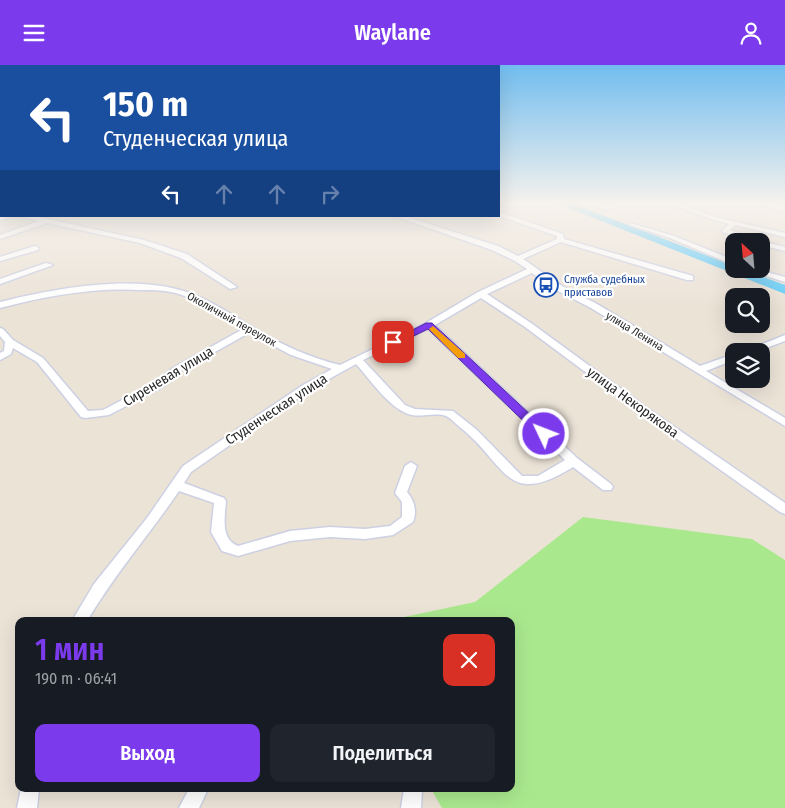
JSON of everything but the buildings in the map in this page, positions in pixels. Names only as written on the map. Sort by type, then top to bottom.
[{"type":"street","points":[[127,238],[184,256],[233,287]]},
{"type":"street","name":"улица Ленина","points":[[463,238],[495,248],[518,259],[559,288],[594,306],[785,423]]},
{"type":"street","points":[[674,238],[725,259]]},
{"type":"street","points":[[518,259],[560,240],[690,278]]},
{"type":"street","points":[[770,245],[784,248]]},
{"type":"street","points":[[0,259],[35,248]]},
{"type":"street","points":[[0,282],[49,265]]},
{"type":"street","name":"Студенческая улица","points":[[81,617],[99,588],[187,469],[299,393],[341,368],[429,325],[481,294],[534,269]]},
{"type":"street","points":[[770,275],[785,280]]},
{"type":"street","name":"Околичный переулок","points":[[0,305],[70,289],[106,287],[150,288],[183,293],[219,310],[266,340],[314,362],[341,368]]},
{"type":"street","name":"улица Некорякова","points":[[481,294],[528,325],[643,410],[785,509]]},
{"type":"street","points":[[429,325],[573,461],[606,487]]},
{"type":"street","name":"Сиреневая улица","points":[[0,331],[10,342],[40,360],[85,415],[105,413],[152,388],[176,370],[250,329]]},
{"type":"street","points":[[770,344],[785,338]]},
{"type":"street","points":[[0,357],[8,352],[10,342]]},
{"type":"street","points":[[358,359],[401,407],[413,412],[449,413],[472,432],[518,479],[528,482],[539,481],[573,461]]},
{"type":"street","points":[[699,370],[725,360]]},
{"type":"street","points":[[176,485],[220,501],[218,532],[227,547],[238,551],[290,536],[330,532],[364,535],[393,530],[408,519],[408,501],[401,493],[411,466]]},
{"type":"street","points":[[27,808],[30,792]]},
{"type":"street","points":[[189,808],[197,792]]},
{"type":"green space","points":[[583,517],[752,539],[785,560],[785,808],[442,808],[433,792],[515,792],[515,617],[404,617],[475,602]]},
{"type":"waterway","points":[[650,238],[785,290]]},
{"type":"slow traffic","points":[[433,329],[462,356]]},
{"type":"place","name":"Служба судебных приставов","points":[[546,285]]},
{"type":"route","points":[[393,342],[429,325],[544,434]]}]
